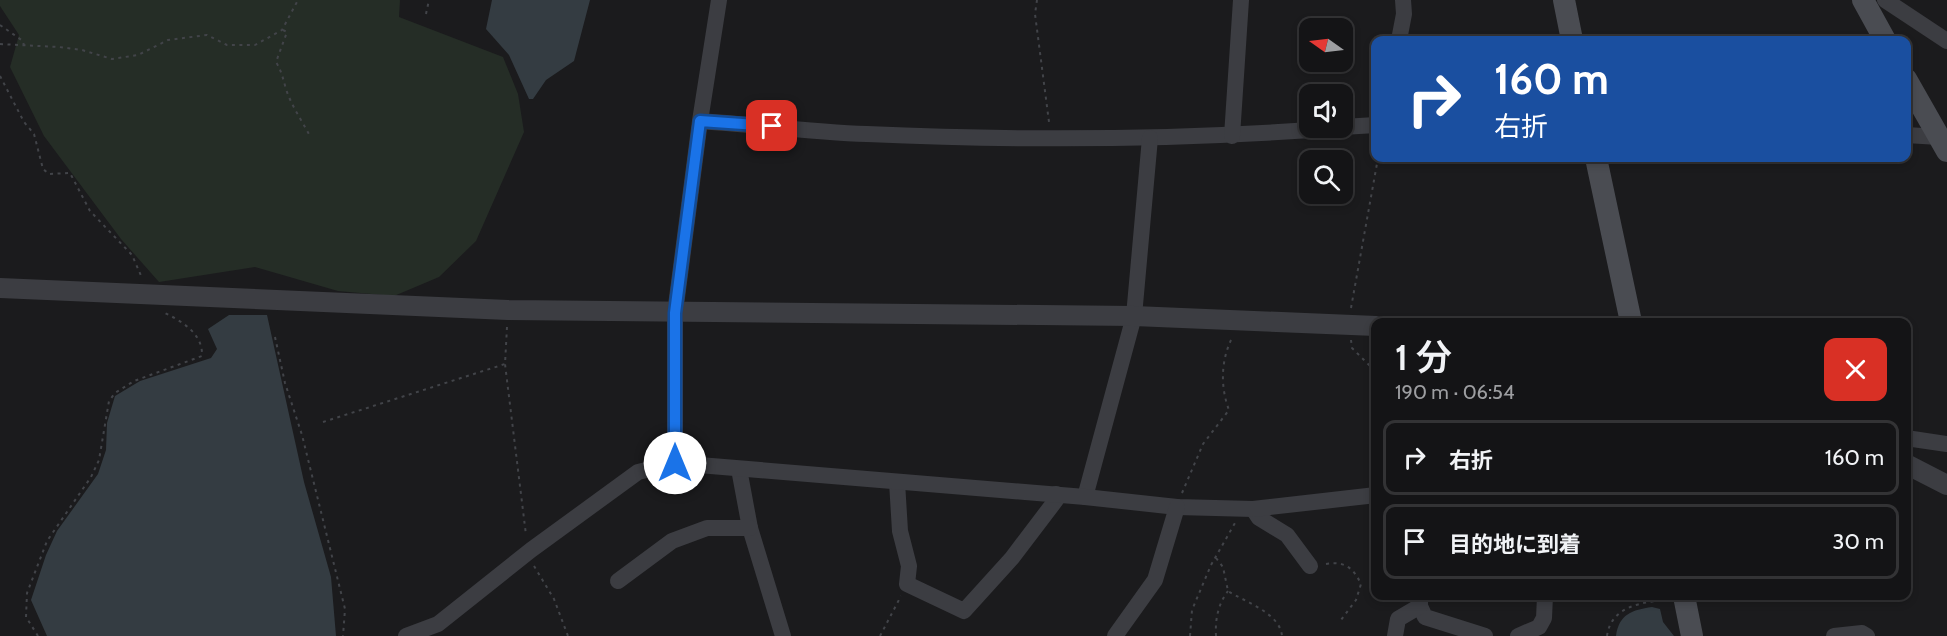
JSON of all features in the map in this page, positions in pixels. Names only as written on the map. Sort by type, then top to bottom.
[{"type":"main road","points":[[1564,0],[1571,36]]},
{"type":"main road","points":[[1863,0],[1883,36]]},
{"type":"main road","points":[[1911,88],[1943,144]]},
{"type":"main road","points":[[1597,162],[1630,318]]},
{"type":"main road","points":[[1685,600],[1692,636]]},
{"type":"street","points":[[675,463],[675,313],[700,121],[719,0]]},
{"type":"street","points":[[1232,136],[1241,0]]},
{"type":"street","points":[[1400,36],[1404,14],[1403,0]]},
{"type":"street","points":[[1885,0],[1947,41]]},
{"type":"street","points":[[700,121],[867,134],[1051,137],[1232,136],[1299,130]]},
{"type":"street","points":[[1353,126],[1371,124]]},
{"type":"street","points":[[1911,136],[1943,144]]},
{"type":"street","points":[[1084,496],[1134,316],[1150,138]]},
{"type":"street","points":[[0,288],[508,310],[675,313],[917,312],[1241,319],[1371,326]]},
{"type":"street","points":[[1911,439],[1947,444]]},
{"type":"street","points":[[406,636],[438,624],[523,557],[638,472],[675,463],[1084,496],[1177,507],[1245,509],[1371,496]]},
{"type":"street","points":[[1911,467],[1947,485]]},
{"type":"street","points":[[739,469],[750,528],[783,636]]},
{"type":"street","points":[[897,482],[900,531],[909,566],[907,584],[964,611],[1012,558],[1056,500],[1056,494]]},
{"type":"street","points":[[1115,636],[1155,580],[1177,507]]},
{"type":"street","points":[[1245,509],[1287,535],[1310,566]]},
{"type":"street","points":[[618,581],[672,541],[707,528],[750,528]]},
{"type":"street","points":[[1518,636],[1539,627],[1544,618],[1545,600]]},
{"type":"street","points":[[1395,636],[1398,619],[1420,601],[1425,617],[1485,636]]},
{"type":"street","points":[[1834,636],[1862,633],[1867,636]]},
{"type":"path","points":[[0,44],[82,50],[112,59],[138,55],[168,40],[207,35],[227,45],[255,45],[282,30],[298,0]]},
{"type":"path","points":[[426,14],[429,0]]},
{"type":"path","points":[[1037,0],[1035,14],[1038,44],[1051,137]]},
{"type":"path","points":[[0,25],[23,41],[24,46]]},
{"type":"path","points":[[282,30],[287,32],[276,62],[285,78],[286,89],[295,110],[310,136]]},
{"type":"path","points":[[0,76],[24,122],[34,134],[43,169],[49,174],[70,173],[90,211],[132,255],[158,311],[168,314],[194,332],[203,345],[202,356],[134,381],[115,393],[109,401],[99,460],[91,477],[47,541],[27,592],[26,617],[38,636]]},
{"type":"path","points":[[1371,367],[1352,348],[1348,325],[1377,162]]},
{"type":"path","points":[[508,310],[505,364],[527,531],[523,557],[538,571],[554,598],[568,636]]},
{"type":"path","points":[[1177,507],[1188,474],[1203,444],[1229,410],[1223,393],[1225,351],[1241,319]]},
{"type":"path","points":[[275,337],[345,609],[343,636]]},
{"type":"path","points":[[323,422],[505,364]]},
{"type":"path","points":[[1190,636],[1192,610],[1216,558],[1245,509]]},
{"type":"path","points":[[1216,558],[1223,567],[1228,591],[1223,598],[1215,622],[1216,636]]},
{"type":"path","points":[[1310,566],[1337,562],[1350,567],[1357,575],[1360,584],[1356,600],[1341,620]]},
{"type":"path","points":[[880,636],[907,584]]},
{"type":"path","points":[[1228,591],[1265,612],[1281,630],[1282,636]]},
{"type":"path","points":[[1607,636],[1614,616],[1628,607],[1662,600]]},
{"type":"shaded area","points":[[0,0],[400,0],[399,17],[503,57],[518,94],[524,132],[476,241],[439,277],[394,296],[338,291],[255,267],[159,282],[121,239],[44,136],[10,67],[19,35],[0,6]]},
{"type":"shaded area","points":[[492,0],[590,0],[574,61],[546,80],[533,99],[529,99],[509,55],[486,29]]},
{"type":"shaded area","points":[[229,315],[267,315],[304,482],[331,577],[336,636],[47,636],[31,600],[46,555],[57,531],[98,474],[106,450],[107,423],[115,396],[140,381],[211,358],[217,349],[208,329]]},
{"type":"shaded area","points":[[1652,607],[1660,609],[1663,622],[1674,636],[1616,636],[1623,618],[1638,610]]},
{"type":"route","points":[[675,463],[675,313],[700,121],[772,126]]}]
